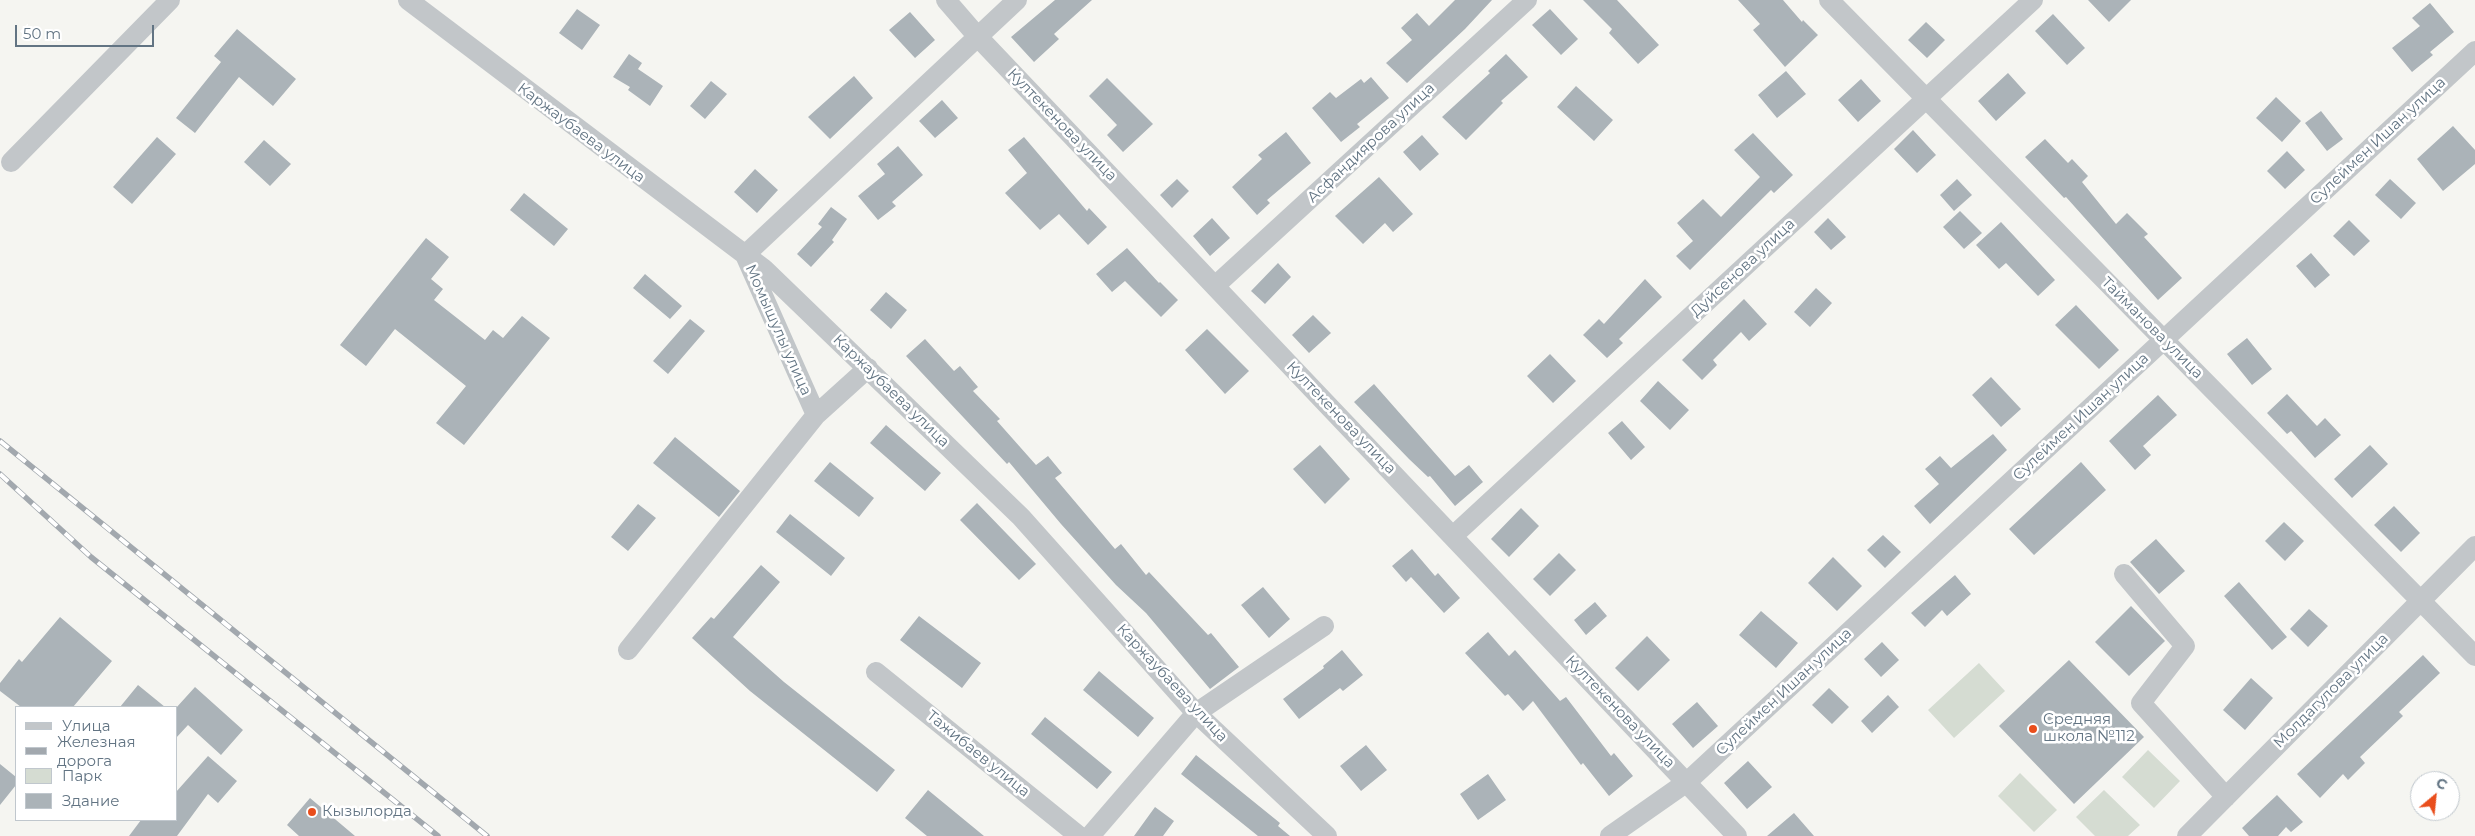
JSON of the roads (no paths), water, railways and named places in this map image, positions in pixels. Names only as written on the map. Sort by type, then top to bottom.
[{"type":"street","points":[[11,162],[170,0]]},
{"type":"street","name":"Каржаубаева улица","points":[[408,0],[654,189],[764,269],[1021,517],[1196,713],[1327,836]]},
{"type":"street","name":"Култекенова улица","points":[[946,0],[978,37],[1737,836]]},
{"type":"street","name":"Момышулы улица","points":[[628,650],[816,415],[745,255],[1017,0]]},
{"type":"street","name":"Асфандиярова улица","points":[[1215,286],[1526,0]]},
{"type":"street","name":"Тайманова улица","points":[[1829,0],[2475,656]]},
{"type":"street","name":"Дуйсенова улица","points":[[1453,536],[2033,0]]},
{"type":"street","name":"Сулеймен Ишан улица","points":[[1687,782],[2475,51]]},
{"type":"street","points":[[816,415],[868,368]]},
{"type":"street","name":"Молдагулова улица","points":[[2187,836],[2475,546]]},
{"type":"street","points":[[2124,574],[2185,646],[2140,703],[2226,796]]},
{"type":"street","points":[[1090,836],[1196,713],[1324,626]]},
{"type":"street","name":"Тажибаев улица","points":[[876,672],[1079,836]]},
{"type":"street","points":[[1610,836],[1687,782]]},
{"type":"railway","points":[[0,441],[487,836]]},
{"type":"railway","points":[[0,474],[91,557],[438,836]]},
{"type":"place","name":"Средняя школа №112","points":[[2033,729]]},
{"type":"place","name":"Кызылорда","points":[[312,812]]}]
